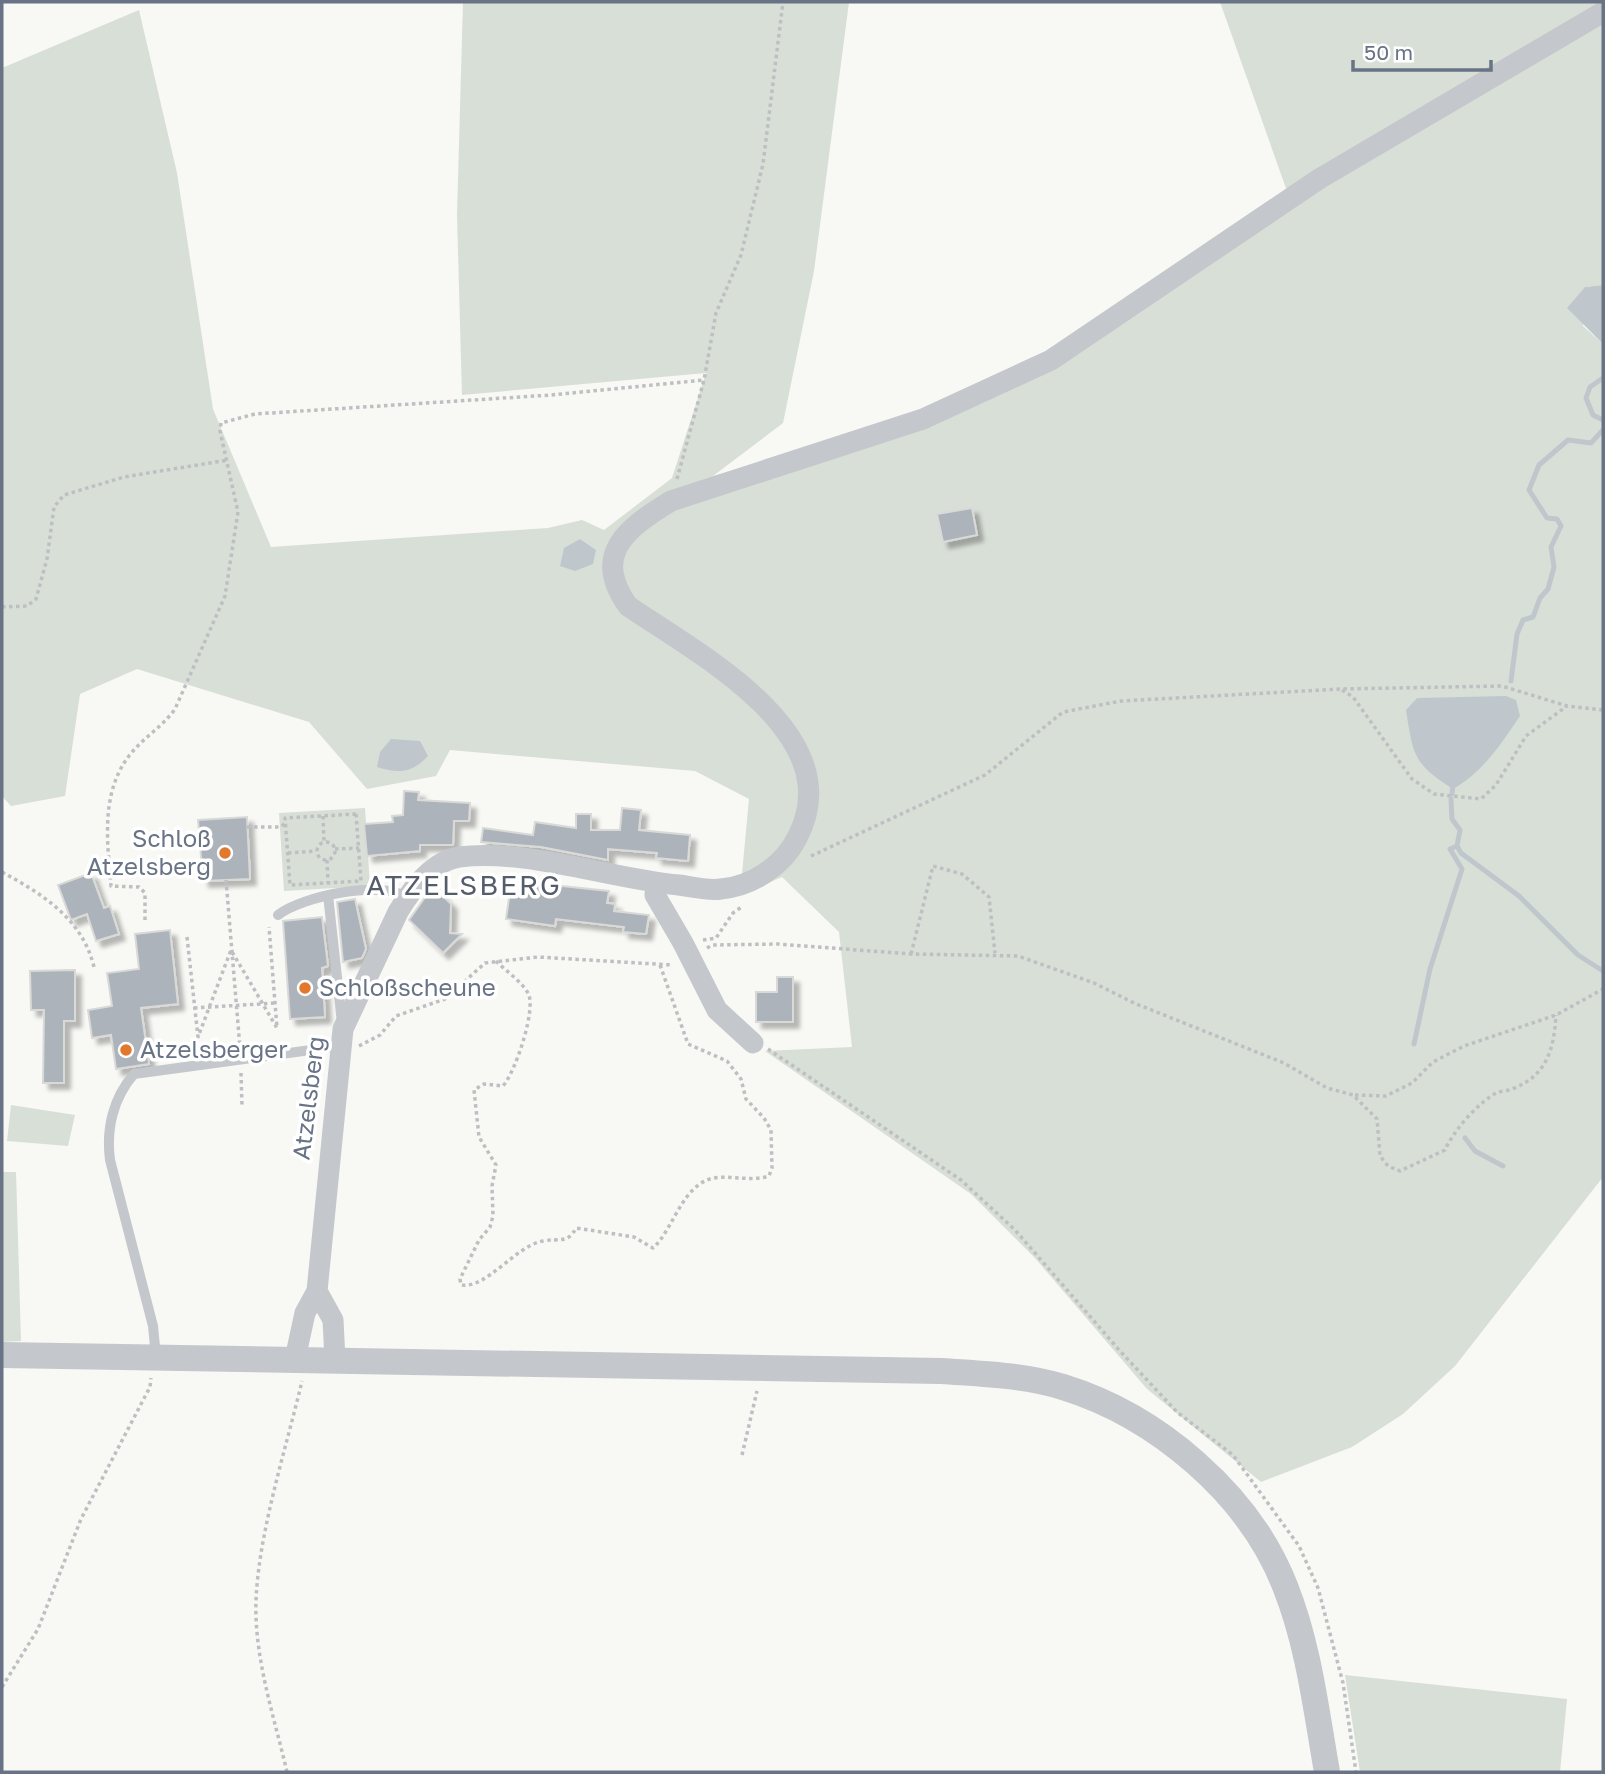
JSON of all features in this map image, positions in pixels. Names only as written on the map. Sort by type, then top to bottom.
[{"type":"street","points":[[671,501],[923,419],[1051,360],[1319,179],[1603,12]]},
{"type":"street","name":"Atzelsberg","points":[[301,1359],[305,1313],[317,1291],[341,1038],[407,897],[436,866],[456,858],[485,855],[656,883],[720,890],[755,880],[774,867],[796,841],[809,803],[809,780],[804,758],[794,740],[761,702],[628,606],[614,587],[611,565],[617,546],[638,521],[671,501]]},
{"type":"street","points":[[656,883],[654,895],[687,950],[717,1010],[753,1043]]},
{"type":"street","points":[[317,1291],[333,1320],[335,1360]]},
{"type":"street","points":[[2,1354],[942,1371],[1017,1377],[1063,1387],[1115,1408],[1183,1452],[1223,1490],[1256,1533],[1285,1584],[1304,1642],[1327,1772]]},
{"type":"lane","points":[[278,915],[288,908],[328,895],[395,889],[407,897]]},
{"type":"lane","points":[[156,1357],[153,1326],[108,1145],[121,1089],[134,1074],[241,1058],[341,1038],[328,895]]},
{"type":"path","points":[[671,501],[704,380],[716,313],[741,255],[763,164],[783,2]]},
{"type":"path","points":[[145,920],[145,893],[139,887],[111,886],[106,814],[115,781],[130,754],[146,736],[163,725],[175,709],[225,596],[238,512],[220,431],[221,423],[256,414],[551,395],[704,380]]},
{"type":"path","points":[[2,607],[27,607],[36,599],[47,559],[54,507],[64,495],[124,477],[228,460]]},
{"type":"path","points":[[805,861],[814,853],[985,775],[1063,712],[1121,701],[1340,689],[1502,686],[1567,706],[1603,710]]},
{"type":"path","points":[[1340,689],[1353,697],[1412,779],[1434,794],[1481,799],[1496,785],[1526,736],[1567,706]]},
{"type":"path","points":[[356,814],[361,881],[290,885],[286,824],[285,818],[356,814]]},
{"type":"path","points":[[323,816],[324,842]]},
{"type":"path","points":[[247,827],[280,827],[286,824]]},
{"type":"path","points":[[288,853],[316,850],[324,842],[330,842],[335,849],[334,856],[327,860],[318,857],[316,850]]},
{"type":"path","points":[[335,849],[359,848]]},
{"type":"path","points":[[327,860],[328,895]]},
{"type":"path","points":[[911,954],[933,866],[962,874],[989,897],[995,953]]},
{"type":"path","points":[[2,872],[54,903],[91,955],[94,967]]},
{"type":"path","points":[[226,880],[241,1058],[242,1106]]},
{"type":"path","points":[[341,1038],[361,1046],[380,1035],[396,1016],[446,999],[478,966],[496,961],[516,957],[571,957],[677,965],[687,950],[716,938],[733,913],[746,903]]},
{"type":"path","points":[[231,950],[277,1028],[269,928]]},
{"type":"path","points":[[187,937],[198,1037],[231,950]]},
{"type":"path","points":[[687,950],[712,945],[765,944],[911,954],[995,953],[1018,956],[1094,983],[1134,1003],[1284,1063],[1327,1088],[1353,1095],[1386,1096],[1412,1083],[1433,1062],[1464,1046],[1556,1015],[1603,989]]},
{"type":"path","points":[[496,961],[527,992],[530,1009],[516,1064],[509,1080],[503,1086],[484,1084],[474,1090],[479,1137],[496,1166],[490,1227],[479,1240],[460,1279],[461,1285],[469,1286],[498,1270],[528,1245],[545,1240],[565,1240],[572,1237],[576,1228],[634,1237],[653,1248],[678,1209],[702,1182],[728,1177],[755,1181],[769,1176],[772,1168],[771,1130],[764,1118],[746,1100],[741,1079],[727,1061],[688,1044],[685,1027],[660,965]]},
{"type":"path","points":[[194,1008],[276,1003]]},
{"type":"path","points":[[1353,1095],[1377,1119],[1380,1157],[1388,1166],[1401,1171],[1410,1168],[1446,1150],[1452,1135],[1497,1093],[1514,1089],[1535,1074],[1551,1055],[1556,1015]]},
{"type":"path","points":[[753,1043],[770,1050],[961,1180],[1015,1230],[1177,1412],[1233,1455],[1299,1546],[1318,1588],[1343,1683],[1356,1772]]},
{"type":"path","points":[[2,1687],[38,1629],[81,1519],[150,1387],[156,1357]]},
{"type":"path","points":[[287,1772],[259,1650],[256,1600],[263,1549],[301,1359]]},
{"type":"path","points":[[742,1455],[762,1368]]},
{"type":"shaded area","points":[[463,2],[849,2],[814,271],[783,423],[713,476],[923,419],[1051,360],[1288,194],[1220,2],[1603,2],[1603,285],[1585,287],[1583,326],[1603,344],[1603,1177],[1455,1366],[1403,1414],[1352,1447],[1261,1482],[1147,1389],[1035,1258],[971,1194],[765,1051],[852,1047],[839,932],[782,877],[740,895],[749,799],[695,771],[450,750],[436,776],[367,789],[309,722],[137,669],[80,694],[65,796],[11,806],[2,796],[2,68],[139,10],[177,173],[213,409],[271,547],[548,528],[582,520],[604,530],[672,478],[706,373],[462,395],[457,215]]},
{"type":"shaded area","points":[[1603,285],[1603,344],[1567,308],[1585,287]]},
{"type":"shaded area","points":[[580,539],[596,550],[593,564],[575,571],[560,566],[564,548]]},
{"type":"shaded area","points":[[1506,696],[1516,700],[1520,716],[1491,757],[1464,782],[1453,789],[1422,765],[1413,748],[1406,710],[1417,698]]},
{"type":"shaded area","points":[[391,739],[420,741],[428,756],[411,769],[392,771],[377,767],[380,752]]},
{"type":"shaded area","points":[[365,808],[370,886],[284,891],[279,813]]},
{"type":"shaded area","points":[[11,1105],[75,1115],[68,1146],[7,1141]]},
{"type":"shaded area","points":[[2,1172],[16,1172],[21,1341],[2,1342]]},
{"type":"shaded area","points":[[1345,1675],[1567,1699],[1560,1772],[1360,1772]]},
{"type":"building","points":[[972,508],[977,535],[943,542],[937,514]]},
{"type":"building","points":[[404,791],[419,792],[418,800],[470,803],[469,821],[454,821],[453,845],[420,845],[420,851],[367,856],[364,824],[393,822],[392,816],[403,815]]},
{"type":"building","points":[[622,808],[641,810],[639,830],[690,835],[688,861],[656,858],[657,853],[608,849],[608,860],[541,847],[481,842],[483,828],[533,835],[535,822],[576,828],[576,814],[591,814],[591,830],[620,830]]},
{"type":"building","name":"Schloß Atzelsberg","points":[[247,817],[250,879],[203,881],[198,820]]},
{"type":"building","points":[[91,873],[104,908],[110,906],[119,934],[96,941],[87,914],[71,920],[58,885]]},
{"type":"building","points":[[533,883],[609,891],[607,903],[615,904],[614,911],[649,915],[646,934],[623,932],[624,927],[556,919],[555,926],[506,919],[510,891],[532,894]]},
{"type":"building","points":[[433,886],[451,904],[450,933],[462,934],[443,953],[409,920]]},
{"type":"building","points":[[355,899],[366,949],[362,958],[343,962],[337,902]]},
{"type":"building","name":"Schloßscheune","points":[[322,917],[328,966],[322,968],[325,1017],[290,1019],[283,921]]},
{"type":"building","points":[[170,930],[178,1004],[141,1008],[149,1064],[116,1069],[111,1035],[92,1038],[88,1010],[112,1006],[107,973],[139,969],[135,934]]},
{"type":"building","points":[[75,970],[75,1021],[64,1021],[64,1083],[43,1083],[44,1010],[31,1010],[30,971]]},
{"type":"building","points":[[777,977],[793,977],[793,1022],[756,1022],[756,992],[777,992]]},
{"type":"waterway","points":[[1603,378],[1590,387],[1586,398],[1593,415],[1603,420]]},
{"type":"waterway","points":[[1511,681],[1517,634],[1523,620],[1533,617],[1540,598],[1548,589],[1554,567],[1551,547],[1561,526],[1557,519],[1547,518],[1529,490],[1539,465],[1568,440],[1591,443],[1603,430]]},
{"type":"waterway","points":[[1452,794],[1453,784]]},
{"type":"waterway","points":[[1451,799],[1452,819],[1460,830],[1457,846],[1461,853],[1519,896],[1578,955],[1603,971]]},
{"type":"waterway","points":[[1414,1044],[1430,969],[1462,869],[1450,849],[1457,846]]},
{"type":"waterway","points":[[1465,1138],[1475,1151],[1503,1166]]},
{"type":"place","name":"Schloß Atzelsberg","points":[[225,853]]},
{"type":"place","name":"Schloßscheune","points":[[305,988]]},
{"type":"place","name":"Atzelsberger","points":[[126,1050]]},
{"type":"district","name":"ATZELSBERG","points":[[464,885]]}]
